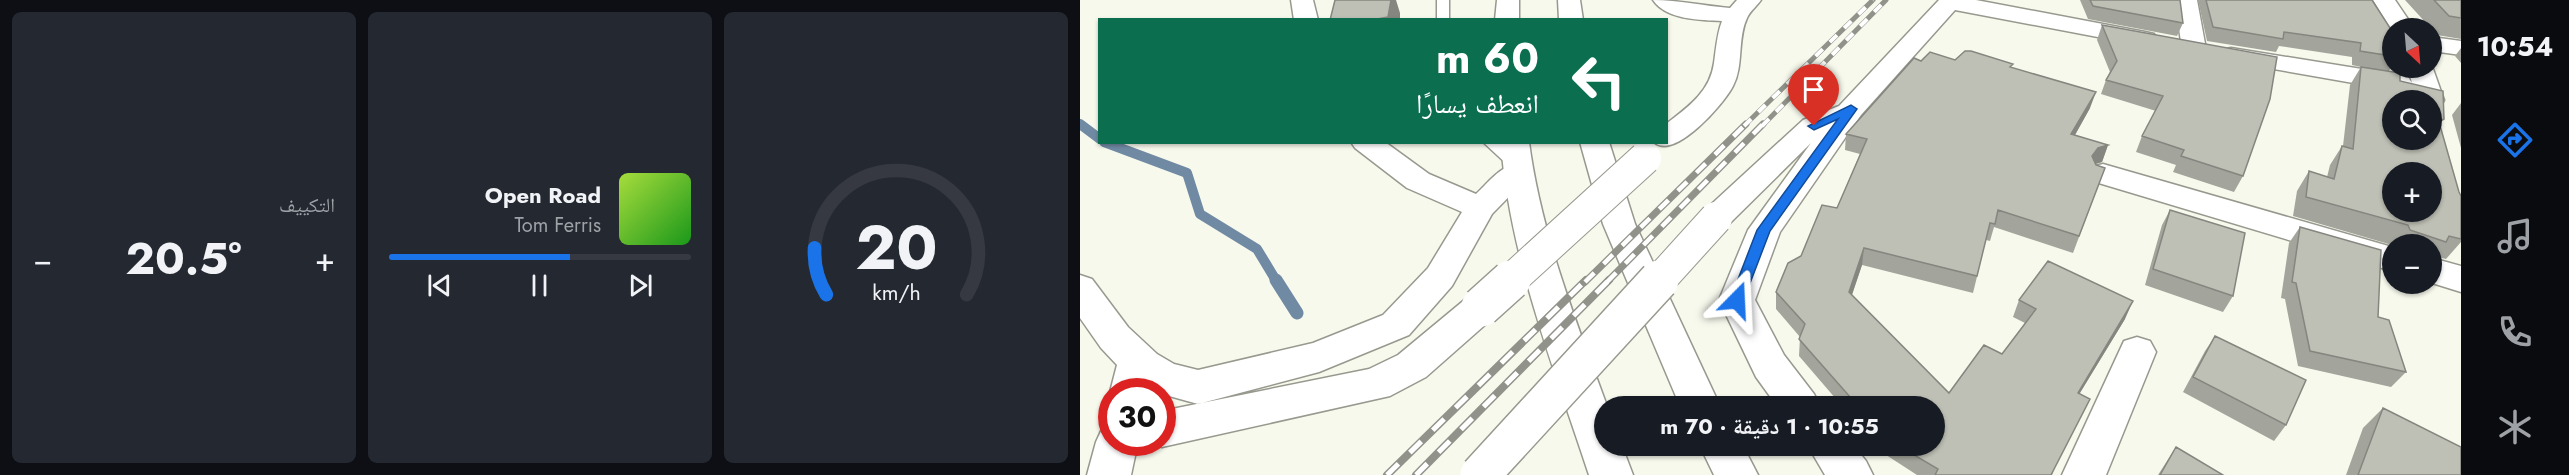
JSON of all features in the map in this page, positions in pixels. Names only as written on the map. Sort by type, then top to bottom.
[{"type":"main road","points":[[1302,0],[1306,18]]},
{"type":"main road","points":[[1507,18],[1508,0]]},
{"type":"main road","points":[[1569,0],[1571,18]]},
{"type":"main road","points":[[1664,0],[1695,13],[1743,7]]},
{"type":"main road","points":[[2187,0],[2194,49]]},
{"type":"main road","points":[[2384,0],[2396,18]]},
{"type":"main road","points":[[1792,396],[1770,366],[1737,300],[1764,230],[1851,109],[1951,1],[2395,90]]},
{"type":"main road","points":[[1668,137],[1701,108],[1724,78],[1729,32],[1743,7]]},
{"type":"main road","points":[[2442,45],[2461,48]]},
{"type":"main road","points":[[1480,475],[1716,218],[1814,126],[1851,109]]},
{"type":"main road","points":[[1368,144],[1418,181],[1480,208]]},
{"type":"main road","points":[[1595,144],[1619,224],[1696,396]]},
{"type":"main road","points":[[1176,426],[1376,384],[1412,366],[1481,307],[1658,146]]},
{"type":"main road","points":[[1080,288],[1118,342],[1134,377],[1198,387],[1319,357],[1396,326],[1440,277],[1510,155]]},
{"type":"main road","points":[[1510,155],[1546,288],[1611,475]]},
{"type":"main road","points":[[2103,174],[2382,256]]},
{"type":"main road","points":[[2442,273],[2461,279]]},
{"type":"main road","points":[[2084,475],[2137,352]]},
{"type":"main road","points":[[1109,475],[1114,456]]},
{"type":"main road","points":[[1726,456],[1736,475]]},
{"type":"main road","points":[[1837,456],[1851,475]]},
{"type":"lane","points":[[1443,0],[1443,18]]},
{"type":"building","points":[[1335,0],[1391,0],[1388,17],[1330,18]]},
{"type":"building","points":[[2090,0],[2180,0],[2183,23],[2093,6]]},
{"type":"building","points":[[2206,0],[2372,0],[2384,18],[2382,54],[2360,51],[2361,43],[2284,32],[2283,39],[2213,27]]},
{"type":"building","points":[[2434,0],[2461,0],[2461,18],[2449,16]]},
{"type":"building","points":[[2102,25],[2277,57],[2270,99],[2243,176],[2181,156],[2184,150],[2142,136],[2163,96],[2106,80],[2117,61]]},
{"type":"building","points":[[1965,51],[1971,51],[2013,64],[2010,67],[2096,92],[2071,134],[2108,145],[2098,148],[2092,156],[2096,165],[2105,168],[2079,236],[1998,210],[1995,224],[1990,223],[1977,276],[1864,248],[1849,292],[1949,393],[1984,345],[2002,354],[2036,309],[2019,300],[2048,261],[2133,301],[2078,393],[2090,399],[2051,475],[1935,475],[1938,469],[1916,456],[1945,456],[1945,396],[1849,396],[1799,339],[1805,324],[1776,292],[1788,263],[1801,256],[1822,205],[1837,208],[1867,139],[1846,134],[1914,58],[1921,61],[1930,52],[1955,60]]},
{"type":"building","points":[[2361,67],[2382,70],[2382,78],[2400,78],[2400,81],[2439,90],[2382,90],[2382,150],[2442,150],[2442,132],[2461,196],[2461,239],[2449,236],[2446,242],[2442,241],[2442,234],[2422,234],[2410,230],[2408,225],[2397,222],[2442,222],[2442,162],[2382,162],[2382,218],[2306,197],[2309,171],[2334,179],[2342,146],[2353,149]]},
{"type":"building","points":[[2442,91],[2443,91],[2444,119],[2442,120]]},
{"type":"building","points":[[2170,210],[2245,233],[2233,296],[2153,269]]},
{"type":"building","points":[[2300,227],[2381,250],[2378,317],[2389,320],[2406,372],[2310,351],[2296,283],[2292,282]]},
{"type":"building","points":[[2215,336],[2306,380],[2286,425],[2193,377]]},
{"type":"building","points":[[2383,408],[2461,447],[2461,475],[2358,475]]},
{"type":"building","points":[[2176,447],[2223,475],[2160,475]]},
{"type":"waterway","points":[[1080,124],[1098,138]]},
{"type":"waterway","points":[[1109,144],[1187,173],[1200,214],[1257,249],[1277,282]]},
{"type":"waterway","points":[[1276,280],[1297,313]]},
{"type":"railway","points":[[1744,126],[1873,0]]},
{"type":"railway","points":[[1762,126],[1886,0]]},
{"type":"railway","points":[[1585,282],[1746,124]]},
{"type":"railway","points":[[1607,282],[1763,124]]},
{"type":"railway","points":[[1387,475],[1586,280]]},
{"type":"railway","points":[[1416,475],[1609,280]]},
{"type":"route","points":[[1737,300],[1764,230],[1851,109],[1814,126]]}]
